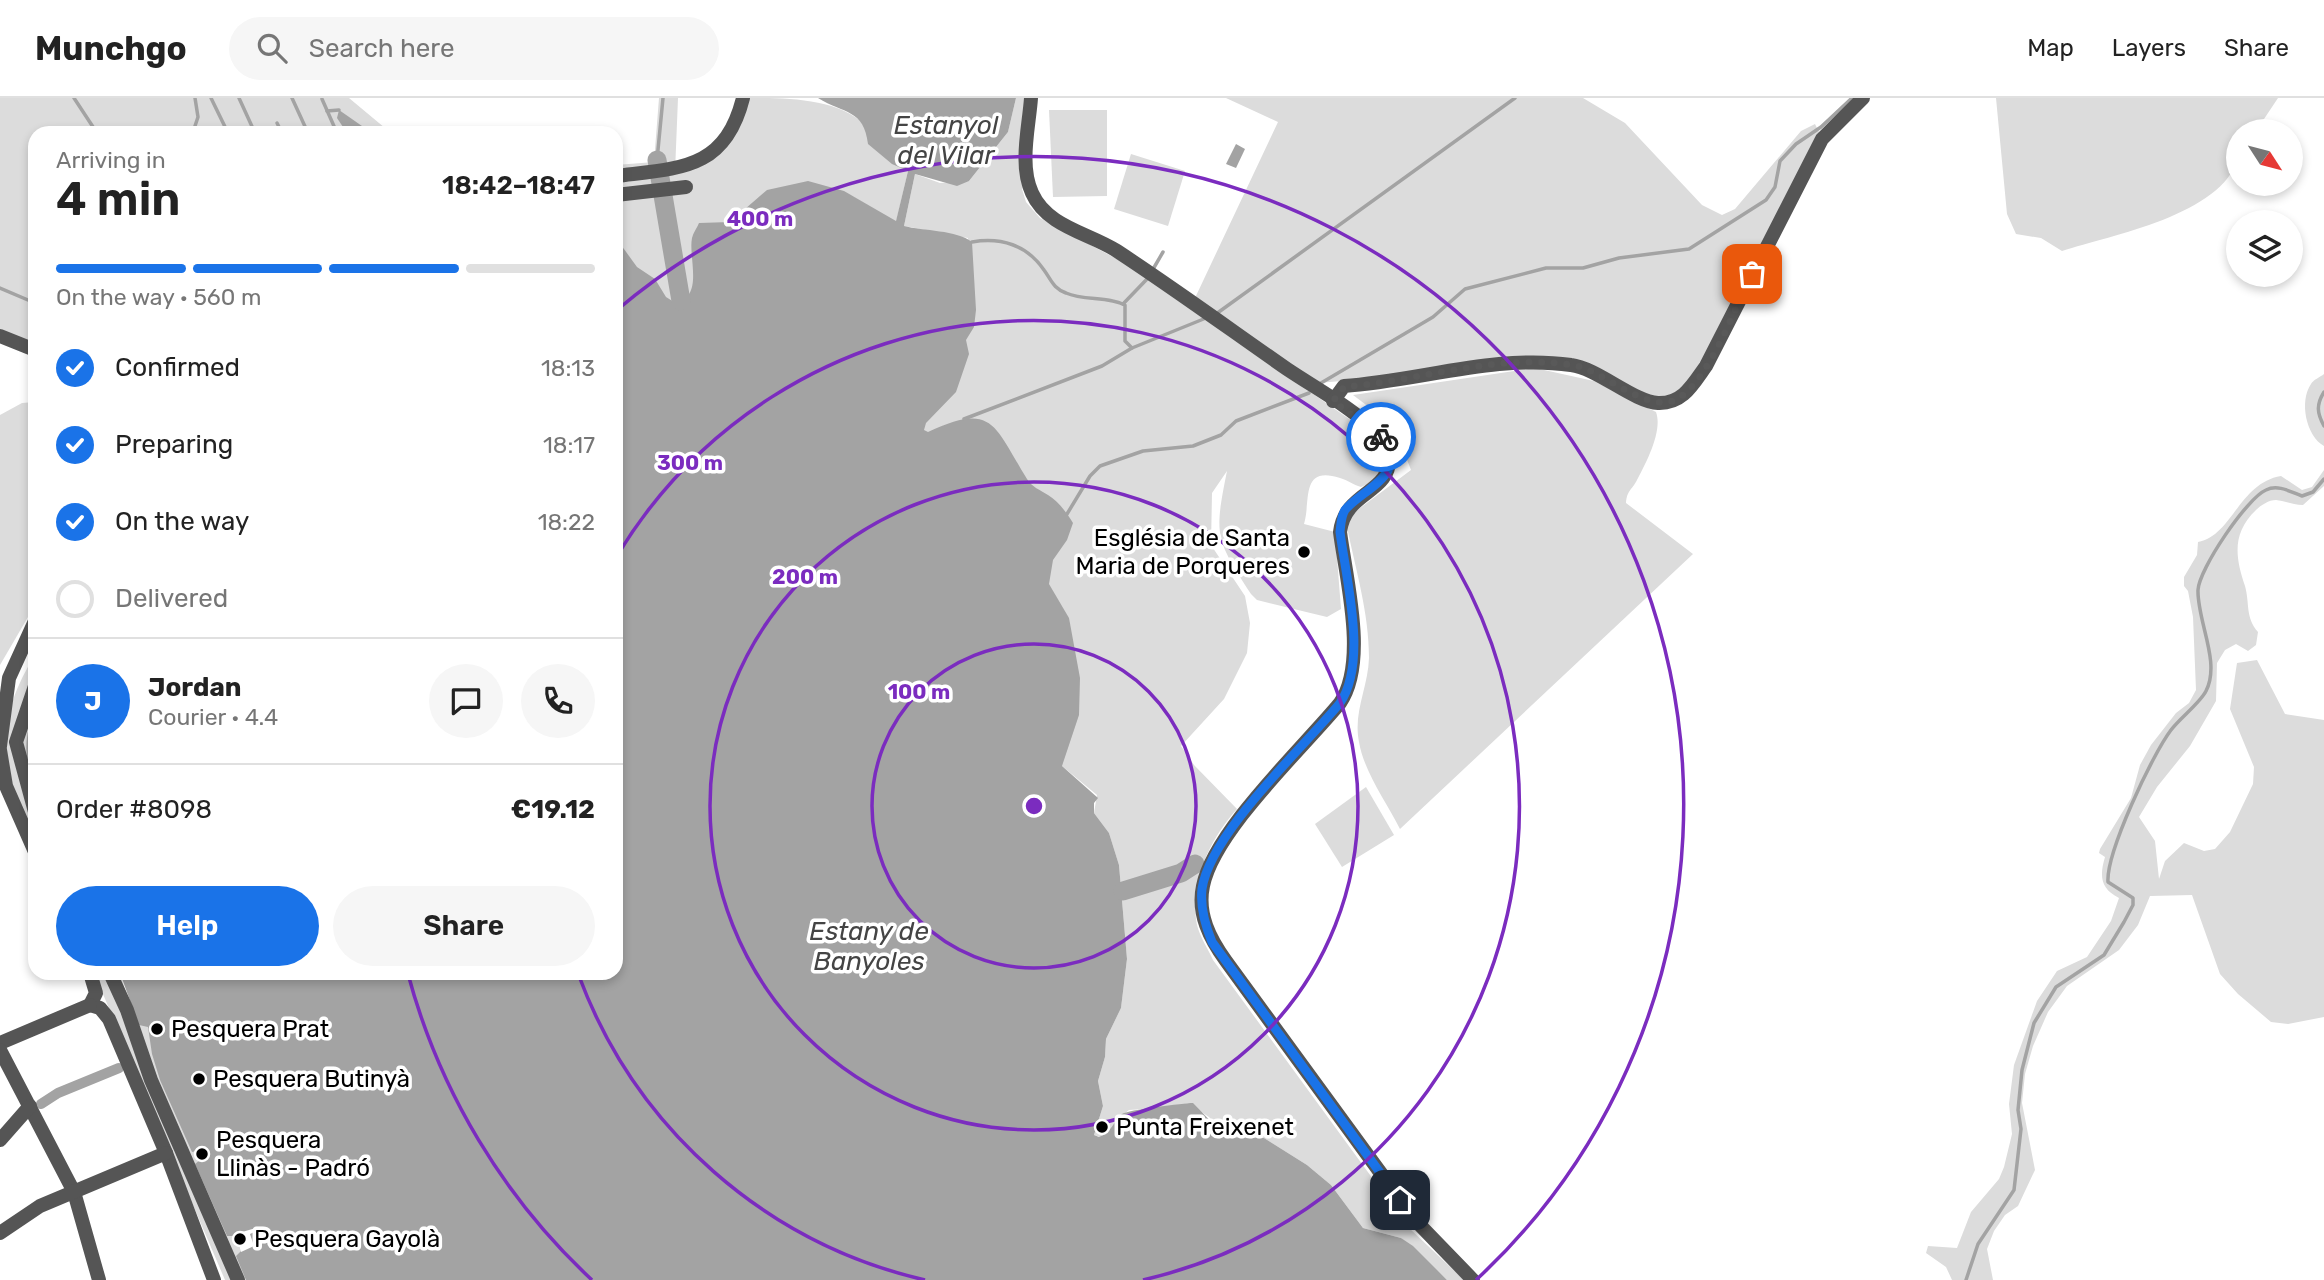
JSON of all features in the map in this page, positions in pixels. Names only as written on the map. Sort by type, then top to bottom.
[{"type":"street","points":[[623,175],[676,167],[703,159],[723,144],[734,129],[743,98]]},
{"type":"street","points":[[1031,98],[1026,156],[1032,193],[1057,221],[1112,248],[1378,433],[1387,444],[1390,458],[1383,479],[1347,508],[1340,532],[1353,645],[1350,685],[1340,703],[1227,835],[1209,868],[1202,904],[1206,926],[1219,951],[1415,1220],[1473,1280]]},
{"type":"street","points":[[1333,401],[1344,387],[1532,361],[1575,365],[1656,403],[1672,402],[1685,395],[1706,366],[1822,139],[1863,98]]},
{"type":"street","points":[[623,194],[680,188]]},
{"type":"street","points":[[0,335],[28,347]]},
{"type":"street","points":[[0,694],[28,636]]},
{"type":"street","points":[[9,678],[0,748],[6,786],[28,836]]},
{"type":"street","points":[[28,707],[16,742],[28,786]]},
{"type":"street","points":[[90,1005],[96,993],[92,980]]},
{"type":"street","points":[[113,980],[151,1080],[238,1280]]},
{"type":"street","points":[[0,1043],[90,1005],[100,1008],[109,1019],[166,1153],[214,1280]]},
{"type":"street","points":[[0,1050],[74,1192],[99,1280]]},
{"type":"street","points":[[0,1140],[30,1106]]},
{"type":"street","points":[[0,1233],[40,1206],[166,1153]]},
{"type":"shaded area","points":[[0,98],[349,98],[383,126],[28,126],[28,343],[0,332]]},
{"type":"shaded area","points":[[659,98],[678,98],[675,172],[705,164],[725,149],[738,127],[748,98],[779,98],[811,101],[841,109],[854,116],[865,125],[888,157],[908,171],[896,222],[852,196],[698,297],[666,311],[623,248],[623,164],[654,162]]},
{"type":"shaded area","points":[[1016,98],[1024,98],[1022,189],[1026,202],[1040,218],[1130,266],[1372,435],[1377,442],[1382,464],[1370,483],[1361,487],[1327,475],[1318,476],[1310,488],[1304,524],[1335,532],[1341,609],[1327,617],[1257,600],[1251,594],[1230,560],[1221,536],[1220,510],[1227,471],[1212,493],[1211,545],[1245,596],[1250,623],[1247,653],[1224,699],[1181,746],[1194,765],[1237,809],[1218,834],[1204,863],[1195,910],[1198,929],[1213,960],[1408,1227],[1464,1280],[1447,1280],[1401,1238],[1363,1228],[1331,1185],[1307,1165],[1264,1138],[1226,1137],[1209,1117],[1188,1103],[1175,1107],[1129,1110],[1117,1120],[1112,1129],[1100,1137],[1094,1135],[1103,1106],[1098,1081],[1105,1057],[1106,1039],[1121,1008],[1127,959],[1119,865],[1109,833],[1094,813],[1097,795],[1062,766],[917,436],[968,238],[904,226],[915,174],[940,183],[969,181],[1008,132]]},
{"type":"shaded area","points":[[1226,98],[1583,98],[1625,123],[1702,205],[1722,215],[1735,209],[1801,131],[1815,124],[1820,134],[1702,364],[1682,392],[1656,399],[1576,361],[1318,383],[1195,298],[1278,122]]},
{"type":"shaded area","points":[[1996,98],[2278,98],[2264,119],[2226,119],[2226,180],[2211,194],[2163,220],[2062,251],[2041,238],[2016,234],[2007,214]]},
{"type":"shaded area","points":[[1049,110],[1107,110],[1107,196],[1053,197]]},
{"type":"shaded area","points":[[1131,154],[1185,171],[1168,226],[1114,209]]},
{"type":"shaded area","points":[[1535,368],[1594,381],[1656,412],[1658,420],[1652,447],[1626,503],[1693,554],[1400,829],[1371,776],[1359,742],[1359,710],[1369,658],[1367,625],[1347,527],[1348,517],[1411,470],[1394,426],[1353,395]]},
{"type":"shaded area","points":[[2324,374],[2324,446],[2309,426],[2305,399],[2311,384]]},
{"type":"shaded area","points":[[28,403],[28,617],[0,665],[0,415]]},
{"type":"shaded area","points":[[2324,470],[2324,486],[2303,505],[2276,500],[2268,502],[2256,510],[2243,528],[2238,546],[2239,565],[2249,616],[2258,632],[2256,645],[2248,651],[2236,644],[2225,650],[2217,663],[2216,701],[2190,746],[2157,787],[2139,817],[2155,841],[2159,879],[2165,861],[2184,843],[2204,851],[2215,849],[2230,832],[2253,784],[2254,767],[2230,709],[2237,663],[2257,660],[2285,714],[2324,720],[2324,1017],[2288,1024],[2271,1022],[2238,994],[2220,974],[2192,895],[2150,896],[2138,925],[2119,950],[2067,986],[2048,1012],[2033,1046],[2025,1074],[2022,1103],[2035,1170],[2018,1206],[2005,1215],[1994,1231],[1987,1249],[1993,1280],[1952,1280],[1946,1267],[1926,1253],[1928,1246],[1957,1248],[1971,1212],[1999,1179],[2012,1134],[2009,1104],[2014,1065],[2037,1001],[2057,971],[2087,957],[2111,921],[2119,898],[2108,891],[2103,882],[2105,857],[2099,853],[2100,849],[2131,798],[2140,765],[2151,745],[2176,713],[2189,703],[2196,690],[2193,617],[2184,577],[2197,555],[2198,542],[2210,538],[2255,488],[2267,481],[2281,476],[2302,490],[2312,487]]},
{"type":"shaded area","points":[[28,668],[28,825],[8,780],[4,758],[5,731]]},
{"type":"shaded area","points":[[1366,787],[1394,835],[1342,867],[1315,824]]},
{"type":"shaded area","points":[[97,980],[122,980],[127,997],[148,1026],[227,1236],[234,1236],[265,1280],[225,1280]]},
{"type":"water","name":"Estany de Banyoles","points":[[818,98],[1016,98],[1008,132],[969,181],[957,186],[915,174],[904,226],[949,233],[972,242],[976,310],[974,327],[966,340],[969,354],[956,392],[926,423],[924,430],[928,432],[967,419],[980,419],[990,424],[999,433],[1029,482],[1055,500],[1073,523],[1067,540],[1053,560],[1049,584],[1069,618],[1080,678],[1079,715],[1062,766],[1098,798],[1094,803],[1094,813],[1109,833],[1119,865],[1127,959],[1121,1008],[1106,1039],[1105,1057],[1098,1081],[1103,1106],[1094,1135],[1099,1137],[1110,1130],[1126,1112],[1193,1103],[1226,1137],[1264,1138],[1307,1165],[1331,1185],[1363,1228],[1401,1238],[1413,1246],[1447,1280],[246,1280],[236,1256],[241,1251],[234,1236],[227,1236],[195,1164],[200,1160],[197,1151],[192,1152],[160,1080],[148,1027],[139,1025],[123,980],[623,980],[623,248],[637,267],[655,279],[666,297],[674,302],[684,299],[692,286],[691,246],[699,223],[730,222],[767,190],[808,181],[844,191],[896,221],[908,171],[892,164],[868,144],[866,133],[857,118]]},
{"type":"water","points":[[339,110],[362,126],[342,126],[337,118]]},
{"type":"water","points":[[1236,144],[1245,149],[1236,168],[1226,164]]},
{"type":"pier","points":[[260,1227],[261,1229],[250,1234],[254,1246],[241,1252],[239,1246],[247,1241],[242,1232]]},
{"type":"waterway","points":[[74,98],[92,126]]},
{"type":"waterway","points":[[195,98],[198,117],[195,126]]},
{"type":"waterway","points":[[211,98],[225,126]]},
{"type":"waterway","points":[[239,98],[252,126]]},
{"type":"waterway","points":[[292,98],[305,126]]},
{"type":"waterway","points":[[657,160],[663,98]]},
{"type":"waterway","points":[[1216,314],[1515,98]]},
{"type":"waterway","points":[[1321,383],[1433,317],[1465,289],[1546,268],[1583,268],[1619,258],[1689,249],[1766,200],[1775,187],[1780,161],[1796,144],[1821,127],[1852,98]]},
{"type":"waterway","points":[[322,99],[334,126]]},
{"type":"waterway","points":[[327,111],[339,110]]},
{"type":"waterway","points":[[657,160],[681,301]]},
{"type":"waterway","points":[[972,242],[993,241],[1012,245],[1030,254],[1058,289],[1080,297],[1111,300],[1125,305],[1125,341],[1132,348],[1206,318]]},
{"type":"waterway","points":[[1152,271],[1163,252]]},
{"type":"waterway","points":[[1123,304],[1148,278]]},
{"type":"waterway","points":[[0,288],[28,300]]},
{"type":"waterway","points":[[964,419],[1102,366],[1132,348]]},
{"type":"waterway","points":[[2324,392],[2318,409],[2324,426]]},
{"type":"waterway","points":[[1067,514],[1090,476],[1100,466],[1143,451],[1193,446],[1221,435],[1236,421],[1309,393]]},
{"type":"waterway","points":[[1966,1280],[1978,1244],[2014,1190],[2021,1129],[2018,1110],[2022,1070],[2034,1023],[2056,987],[2104,955],[2133,905],[2133,898],[2108,882],[2114,850],[2142,781],[2163,743],[2175,725],[2203,696],[2210,680],[2210,654],[2199,602],[2200,580],[2236,520],[2258,496],[2271,488],[2284,489],[2302,496],[2313,492],[2324,479]]},
{"type":"waterway","points":[[1123,891],[1181,873],[1195,864]]},
{"type":"waterway","points":[[41,1104],[58,1093],[119,1068]]},
{"type":"way so far","points":[[1381,437],[1333,401],[1344,387],[1532,361],[1575,365],[1656,403],[1672,402],[1685,395],[1706,366],[1752,274]]},
{"type":"place","name":"Església de Santa Maria de Porqueres","points":[[1304,552]]},
{"type":"place","name":"Pesquera Prat","points":[[157,1029]]},
{"type":"place","name":"Pesquera Butinyà","points":[[199,1079]]},
{"type":"place","name":"Punta Freixenet","points":[[1102,1127]]},
{"type":"place","name":"Pesquera Llinàs - Padró","points":[[202,1154]]},
{"type":"place","name":"Pesquera Gayolà","points":[[240,1239]]},
{"type":"route","points":[[1381,437],[1387,444],[1390,458],[1387,472],[1375,487],[1347,508],[1343,514],[1340,532],[1353,645],[1350,685],[1340,703],[1227,835],[1209,868],[1202,888],[1202,904],[1212,942],[1400,1200]]},
{"type":"water label","name":"Estanyol del Vilar","points":[[946,140]]}]
